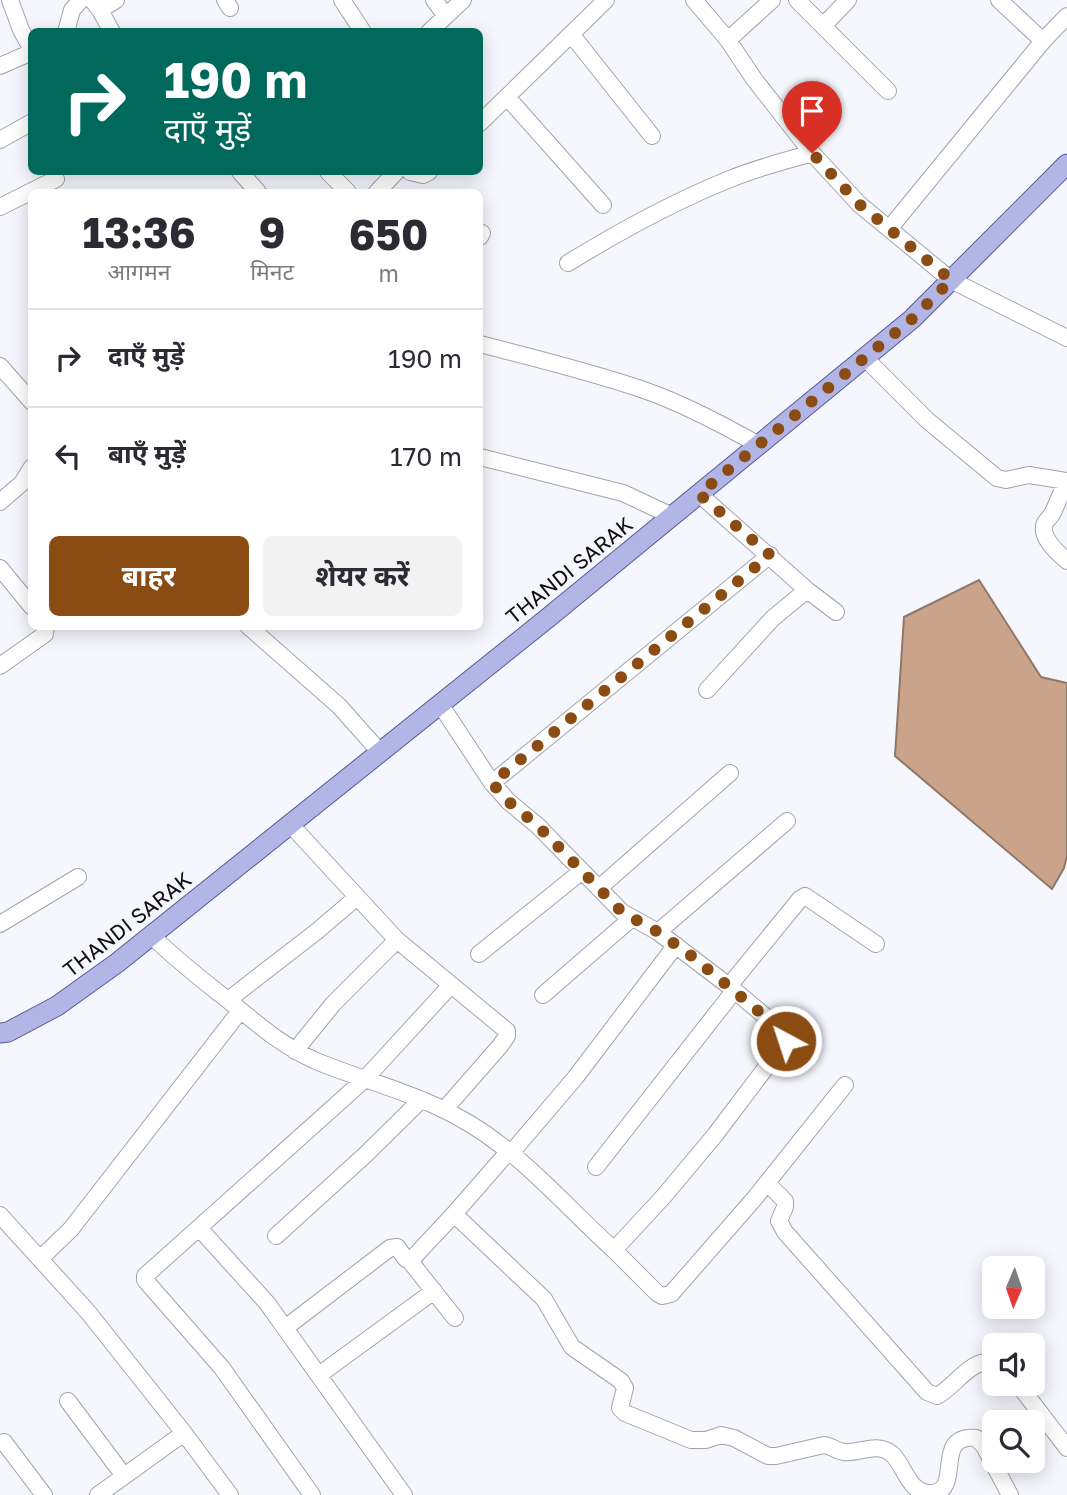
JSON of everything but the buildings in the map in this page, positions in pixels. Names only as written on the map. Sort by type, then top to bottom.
[{"type":"main road","name":"THANDI SARAK","points":[[3,1035],[57,1006],[151,935],[759,445],[912,319],[1067,164]]},
{"type":"street","points":[[10,0],[28,43]]},
{"type":"street","points":[[67,28],[72,10],[80,0]]},
{"type":"street","points":[[110,28],[96,5],[116,0]]},
{"type":"street","points":[[342,0],[360,28]]},
{"type":"street","points":[[434,0],[446,16]]},
{"type":"street","points":[[433,28],[463,0]]},
{"type":"street","points":[[483,120],[606,0]]},
{"type":"street","points":[[694,0],[728,40],[754,79],[812,153],[859,204],[951,280],[1067,338]]},
{"type":"street","points":[[728,40],[772,0]]},
{"type":"street","points":[[797,0],[888,91]]},
{"type":"street","points":[[823,26],[848,0]]},
{"type":"street","points":[[999,0],[1043,41]]},
{"type":"street","points":[[889,229],[1043,41],[1067,16]]},
{"type":"street","points":[[571,34],[652,136]]},
{"type":"street","points":[[0,66],[28,53]]},
{"type":"street","points":[[507,97],[603,205]]},
{"type":"street","points":[[0,140],[28,124]]},
{"type":"street","points":[[568,263],[630,226],[685,198],[733,178],[812,153]]},
{"type":"street","points":[[243,175],[255,189]]},
{"type":"street","points":[[331,175],[345,189]]},
{"type":"street","points":[[380,189],[393,175]]},
{"type":"street","points":[[36,189],[56,179]]},
{"type":"street","points":[[0,207],[28,193]]},
{"type":"street","points":[[483,345],[582,370],[644,390],[711,419],[759,445]]},
{"type":"street","points":[[865,358],[927,420],[997,478],[1006,480],[1029,475],[1067,482],[1054,511],[1044,525],[1044,532],[1052,547],[1067,561]]},
{"type":"street","points":[[0,366],[28,398]]},
{"type":"street","points":[[483,458],[623,493],[671,516]]},
{"type":"street","points":[[0,502],[27,489]]},
{"type":"street","points":[[699,494],[807,590],[836,612]]},
{"type":"street","points":[[492,783],[770,555]]},
{"type":"street","points":[[0,568],[28,602]]},
{"type":"street","points":[[707,690],[773,618],[807,590]]},
{"type":"street","points":[[0,666],[45,634],[46,630]]},
{"type":"street","points":[[255,630],[339,706],[380,752]]},
{"type":"street","points":[[440,704],[492,783],[622,912],[676,945],[784,1032],[786,1041],[715,1135],[614,1250]]},
{"type":"street","points":[[599,888],[730,773]]},
{"type":"street","points":[[658,932],[787,821]]},
{"type":"street","points":[[289,824],[397,940],[508,1031],[500,1046],[444,1110]]},
{"type":"street","points":[[479,954],[582,871]]},
{"type":"street","points":[[0,924],[78,877]]},
{"type":"street","points":[[596,1167],[800,899],[805,896],[876,944]]},
{"type":"street","points":[[40,1259],[71,1229],[234,1005],[356,898]]},
{"type":"street","points":[[543,995],[632,918]]},
{"type":"street","points":[[151,935],[177,961],[273,1038],[295,1051],[444,1110],[484,1133],[510,1152],[657,1293],[667,1296],[688,1276],[845,1085]]},
{"type":"street","points":[[295,1051],[333,1004],[397,940]]},
{"type":"street","points":[[409,1260],[454,1214],[575,1078],[676,945]]},
{"type":"street","points":[[312,1495],[222,1368],[145,1280],[146,1274],[365,1079],[451,985]]},
{"type":"street","points":[[276,1236],[420,1101]]},
{"type":"street","points":[[766,1183],[785,1201],[785,1208],[779,1220],[785,1232],[928,1392],[937,1396],[982,1362]]},
{"type":"street","points":[[454,1214],[544,1299],[572,1347],[621,1381],[625,1388],[620,1408],[625,1413],[691,1440],[706,1440],[722,1435],[768,1455],[776,1456],[824,1445],[845,1452],[885,1449],[893,1455],[920,1492],[931,1494],[942,1490],[947,1484],[949,1456],[960,1441],[968,1437],[976,1438],[982,1445]]},
{"type":"street","points":[[0,1215],[88,1312],[230,1495]]},
{"type":"street","points":[[198,1228],[267,1303],[404,1495]]},
{"type":"street","points":[[285,1328],[390,1248],[397,1247],[455,1318]]},
{"type":"street","points":[[319,1375],[434,1291]]},
{"type":"street","points":[[1027,1396],[1067,1448]]},
{"type":"street","points":[[68,1401],[124,1476]]},
{"type":"street","points":[[98,1495],[184,1433]]},
{"type":"street","points":[[4,1442],[44,1495]]},
{"type":"street","points":[[1000,1473],[1010,1495]]},
{"type":"shaded area","points":[[979,580],[1041,677],[1067,683],[1067,856],[1064,868],[1052,889],[895,756],[904,617]]},
{"type":"route","points":[[786,1041],[784,1032],[689,954],[658,932],[622,912],[492,783],[770,555],[699,494],[912,319],[951,280],[859,204],[812,153]]}]
